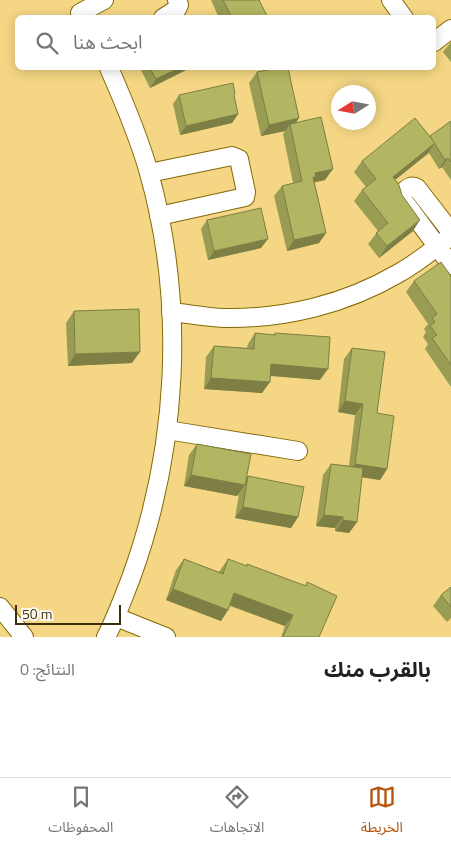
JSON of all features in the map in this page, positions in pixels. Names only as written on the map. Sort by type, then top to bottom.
[{"type":"street","points":[[78,10],[104,0]]},
{"type":"street","points":[[168,15],[177,9],[179,5],[178,0]]},
{"type":"street","points":[[391,0],[402,15]]},
{"type":"street","points":[[436,40],[451,29]]},
{"type":"street","points":[[106,637],[116,617],[141,548],[155,499],[167,430],[172,371],[171,312],[167,264],[159,216],[149,173],[128,112],[110,70]]},
{"type":"street","points":[[149,173],[232,156],[239,159],[246,192],[245,197],[159,216]]},
{"type":"street","points":[[171,312],[223,318],[269,316],[314,308],[356,294],[399,273],[437,247],[451,234],[417,188],[409,187],[402,193],[403,200],[437,247],[451,265]]},
{"type":"street","points":[[167,430],[298,452]]},
{"type":"street","points":[[0,607],[24,637]]},
{"type":"street","points":[[116,617],[166,637]]},
{"type":"building","points":[[223,0],[259,0],[266,15],[230,15]]},
{"type":"building","points":[[151,70],[175,70],[156,79]]},
{"type":"building","points":[[288,70],[299,118],[269,125],[257,72]]},
{"type":"building","points":[[233,83],[238,114],[186,126],[179,95]]},
{"type":"building","points":[[321,117],[333,169],[315,173],[316,177],[313,177],[326,233],[294,240],[282,186],[302,181],[290,124]]},
{"type":"building","points":[[415,118],[435,143],[393,177],[399,185],[402,195],[420,220],[387,246],[376,233],[388,223],[362,190],[376,179],[362,161]]},
{"type":"building","points":[[451,121],[451,162],[448,158],[445,160],[430,136]]},
{"type":"building","points":[[261,208],[268,239],[214,251],[207,220]]},
{"type":"building","points":[[441,262],[451,276],[451,365],[432,338],[437,335],[430,326],[435,322],[432,318],[437,314],[414,281]]},
{"type":"building","points":[[139,309],[140,352],[75,354],[74,311]]},
{"type":"building","points":[[255,333],[330,337],[328,369],[271,364],[270,382],[211,378],[214,346],[254,349]]},
{"type":"building","points":[[352,348],[385,352],[377,413],[394,416],[387,469],[355,464],[363,404],[345,401]]},
{"type":"building","points":[[197,444],[251,454],[245,485],[191,475]]},
{"type":"building","points":[[331,464],[363,468],[357,522],[343,520],[343,517],[324,515]]},
{"type":"building","points":[[248,476],[304,487],[298,517],[243,507]]},
{"type":"building","points":[[184,559],[223,574],[228,559],[306,586],[307,582],[337,596],[319,637],[283,637],[293,615],[234,593],[228,610],[173,589]]},
{"type":"building","points":[[451,587],[451,607],[441,595]]}]
